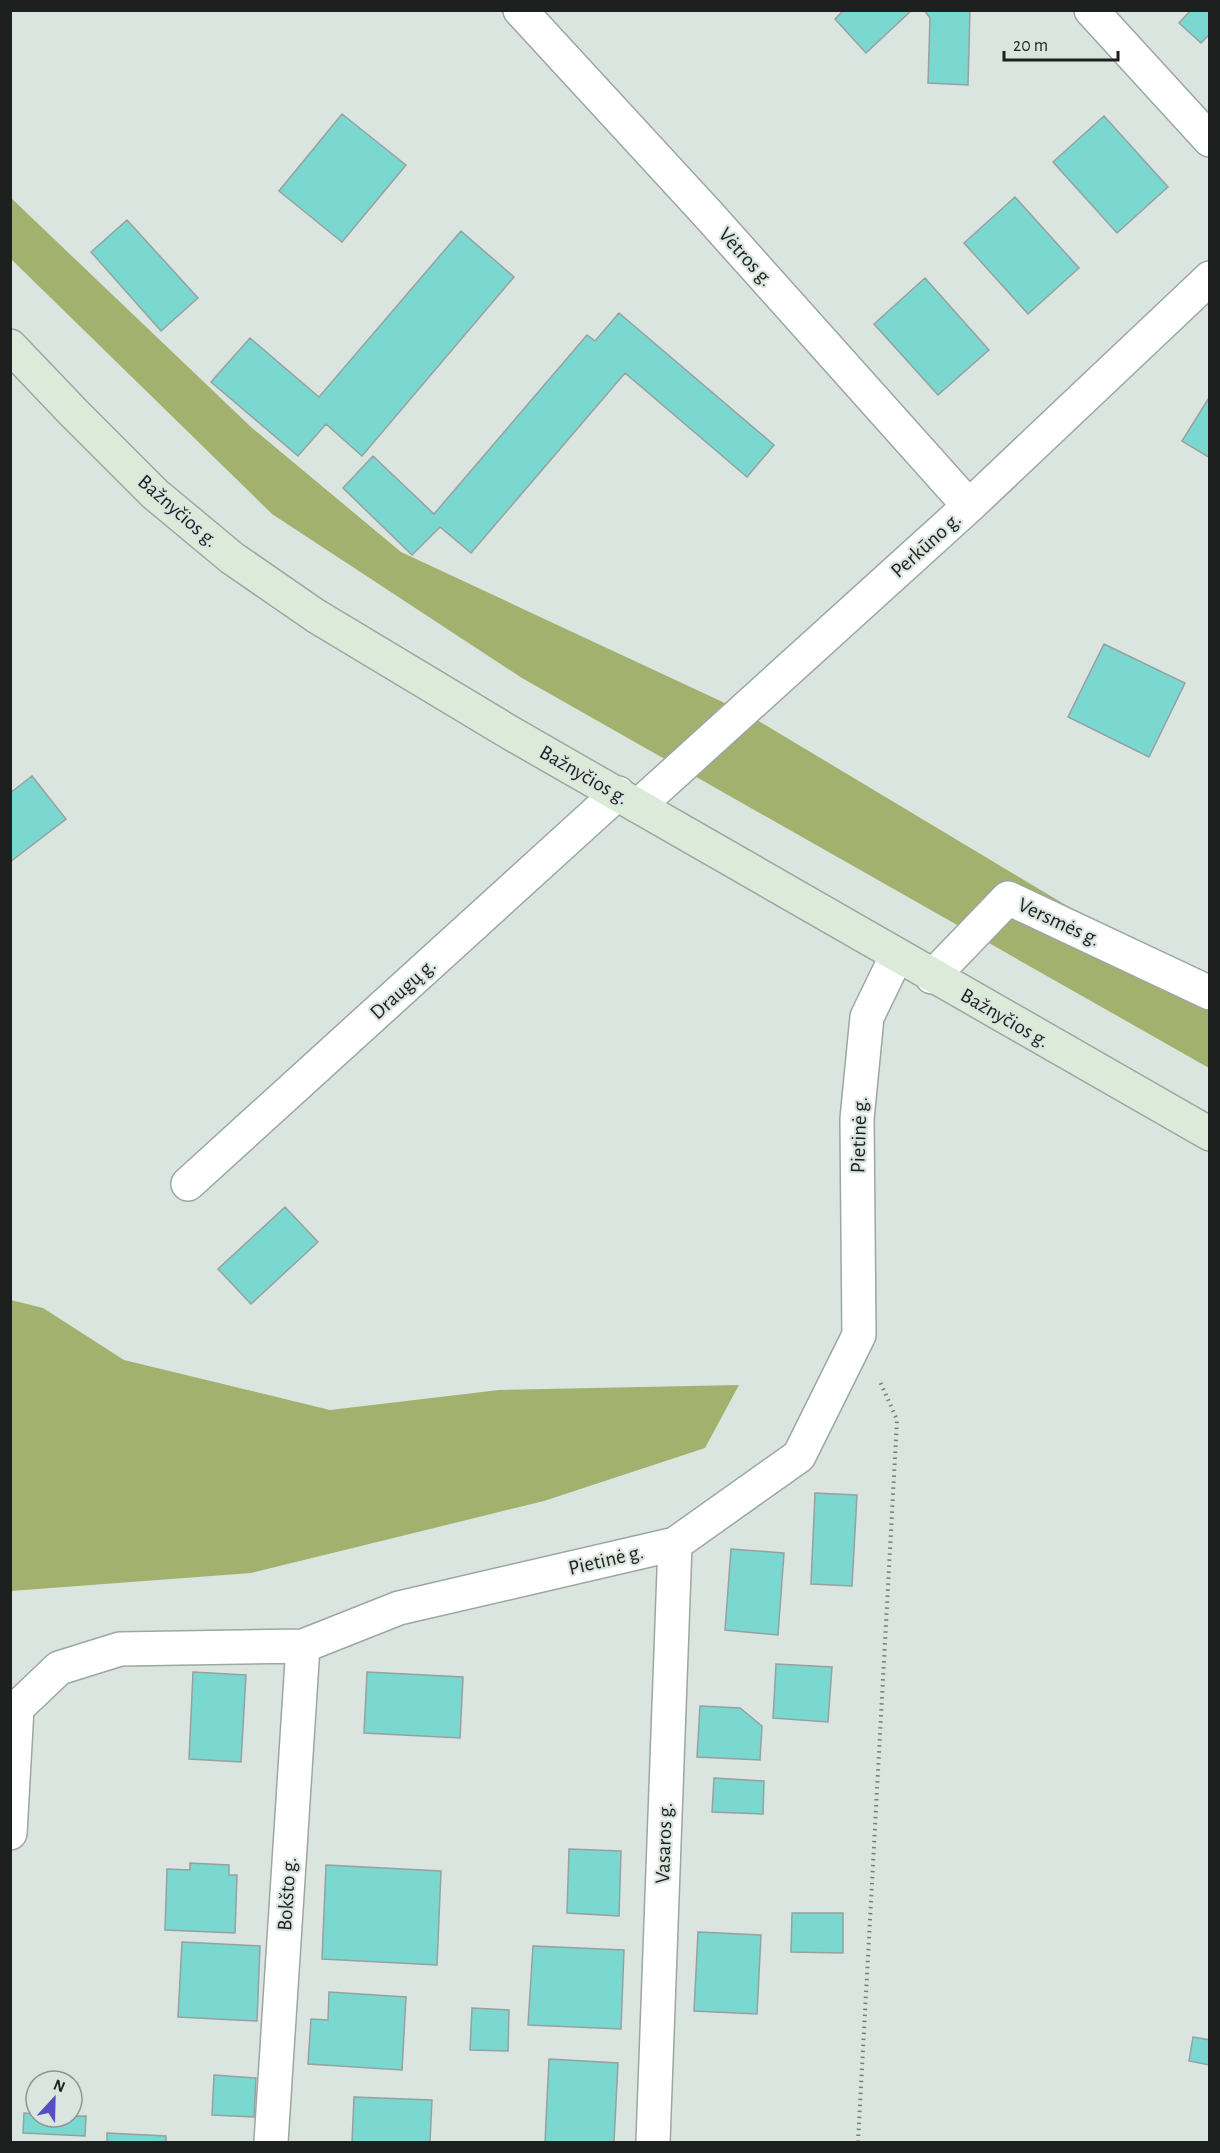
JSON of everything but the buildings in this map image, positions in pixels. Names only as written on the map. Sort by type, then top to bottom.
[{"type":"main road","name":"Bažnyčios g.","points":[[10,346],[155,494],[232,558],[335,627],[514,735],[1209,1134]]},
{"type":"street","name":"Vėtros g.","points":[[520,10],[706,212],[969,506]]},
{"type":"street","points":[[1091,10],[1209,140]]},
{"type":"street","name":"Perkūno g.","points":[[628,800],[969,506],[1209,278]]},
{"type":"street","name":"Draugų g.","points":[[188,1184],[628,800]]},
{"type":"street","name":"Versmės g.","points":[[932,976],[1008,898],[1209,993]]},
{"type":"street","name":"Pietinė g.","points":[[10,1833],[17,1708],[59,1668],[120,1649],[303,1646],[399,1608],[675,1544],[799,1456],[859,1335],[857,1119],[867,1017],[897,956]]},
{"type":"street","name":"Vasaros g.","points":[[653,2142],[675,1544]]},
{"type":"street","name":"Bokšto g.","points":[[271,2142],[303,1646]]},
{"type":"path","points":[[858,2142],[897,1420],[859,1335]]},
{"type":"green space","points":[[10,197],[251,427],[401,552],[742,711],[1209,991],[1209,1068],[522,678],[272,514],[11,259]]},
{"type":"green space","points":[[11,1300],[43,1308],[124,1360],[330,1410],[499,1390],[739,1385],[705,1448],[544,1501],[251,1573],[11,1591]]}]
